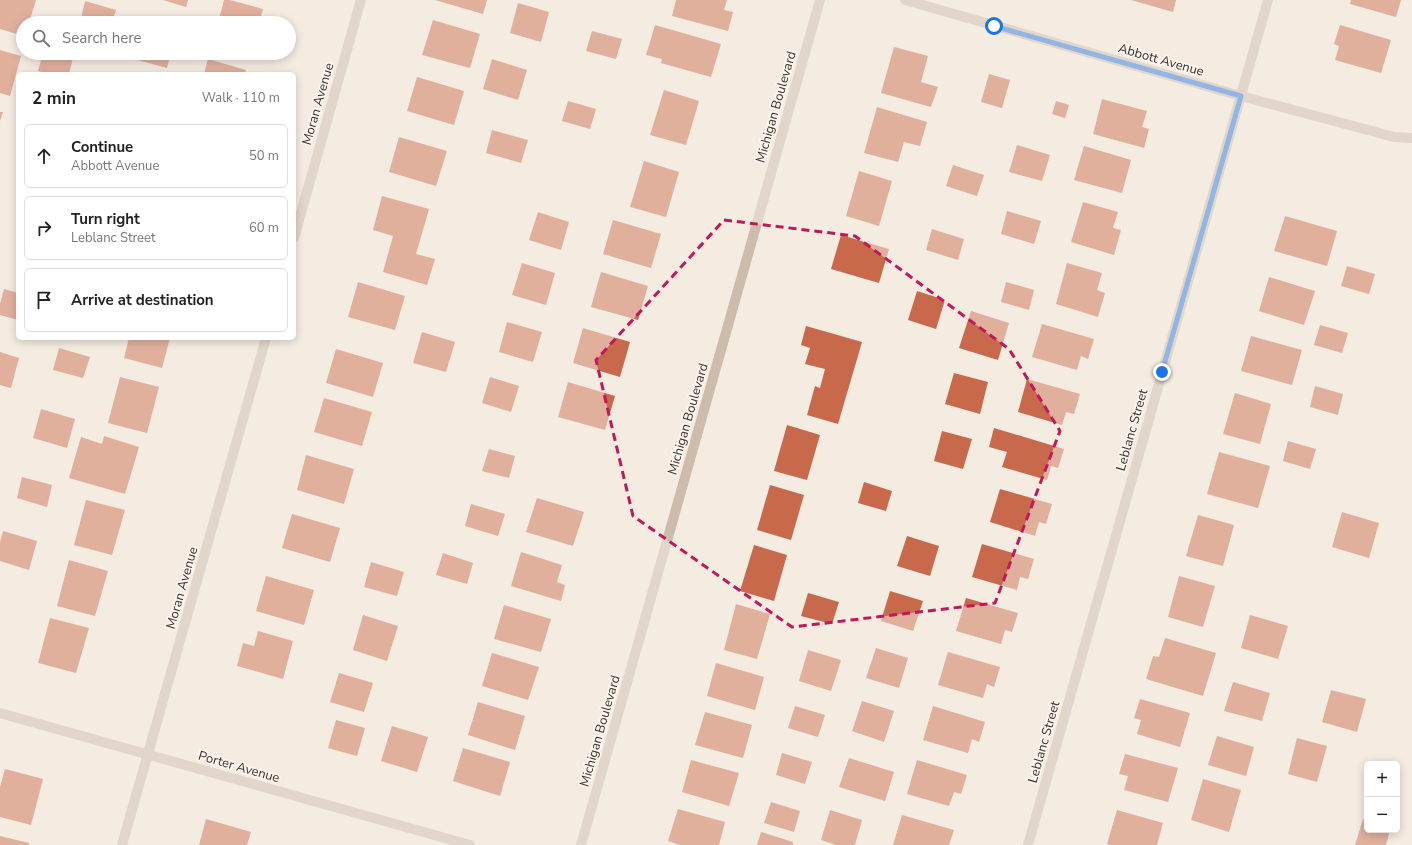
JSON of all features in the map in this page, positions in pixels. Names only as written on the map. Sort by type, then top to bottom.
[{"type":"street","name":"Moran Avenue","points":[[296,231],[361,0]]},
{"type":"street","name":"Michigan Boulevard","points":[[581,845],[820,0]]},
{"type":"street","name":"Abbott Avenue","points":[[905,0],[1241,96],[1394,137],[1412,138]]},
{"type":"street","name":"Leblanc Street","points":[[1028,845],[1268,0]]},
{"type":"street","name":"Moran Avenue","points":[[122,845],[265,340]]},
{"type":"street","name":"Porter Avenue","points":[[0,713],[470,845]]},
{"type":"highlighted area","points":[[724,220],[855,236],[1009,349],[1060,431],[995,603],[792,627],[633,516],[596,360]]},
{"type":"building","points":[[0,0],[36,0],[31,16],[16,16],[16,34],[0,29]]},
{"type":"building","points":[[163,0],[188,0],[186,7]]},
{"type":"building","points":[[224,0],[230,0],[263,9],[261,16],[220,16]]},
{"type":"building","points":[[435,0],[487,0],[483,14]]},
{"type":"building","points":[[676,0],[727,0],[724,10],[733,12],[728,31],[672,16]]},
{"type":"building","points":[[1131,0],[1176,0],[1173,12]]},
{"type":"building","points":[[1351,0],[1401,0],[1396,17],[1350,4]]},
{"type":"building","points":[[85,1],[116,10],[114,16],[82,16]]},
{"type":"building","points":[[518,3],[549,12],[541,42],[510,33]]},
{"type":"building","points":[[433,20],[480,34],[470,68],[422,55]]},
{"type":"building","points":[[655,25],[721,44],[711,77],[661,63],[662,59],[646,55]]},
{"type":"building","points":[[1340,25],[1391,40],[1381,73],[1335,60],[1339,46],[1334,44]]},
{"type":"building","points":[[592,31],[622,39],[616,59],[586,51]]},
{"type":"building","points":[[894,47],[928,56],[921,82],[938,87],[931,107],[881,93]]},
{"type":"building","points":[[0,50],[16,55],[16,60],[20,60],[10,96],[0,93]]},
{"type":"building","points":[[492,59],[527,70],[518,100],[483,89]]},
{"type":"building","points":[[41,60],[72,60],[70,72],[38,71]]},
{"type":"building","points":[[138,60],[169,60],[167,68]]},
{"type":"building","points":[[208,60],[246,70],[246,72],[205,72]]},
{"type":"building","points":[[989,74],[1010,80],[1002,108],[981,102]]},
{"type":"building","points":[[417,77],[464,91],[454,125],[407,111]]},
{"type":"building","points":[[664,90],[699,101],[686,145],[650,135]]},
{"type":"building","points":[[1102,99],[1147,111],[1142,127],[1149,129],[1144,148],[1093,134]]},
{"type":"building","points":[[568,101],[596,109],[590,129],[562,121]]},
{"type":"building","points":[[1056,101],[1069,105],[1065,118],[1052,114]]},
{"type":"building","points":[[877,107],[927,122],[920,146],[904,142],[898,162],[864,153]]},
{"type":"building","points":[[0,112],[3,112],[0,121]]},
{"type":"building","points":[[492,130],[528,140],[521,163],[486,153]]},
{"type":"building","points":[[399,137],[447,151],[436,186],[389,172]]},
{"type":"building","points":[[1017,145],[1050,155],[1042,181],[1009,172]]},
{"type":"building","points":[[1084,146],[1131,160],[1122,193],[1074,180]]},
{"type":"building","points":[[644,161],[679,172],[666,217],[630,207]]},
{"type":"building","points":[[953,165],[984,175],[977,196],[946,186]]},
{"type":"building","points":[[859,171],[892,181],[879,226],[846,216]]},
{"type":"building","points":[[382,196],[429,209],[416,254],[435,259],[427,285],[383,272],[393,236],[373,230]]},
{"type":"building","points":[[1083,202],[1118,212],[1113,228],[1121,230],[1114,255],[1071,242]]},
{"type":"building","points":[[1007,211],[1041,221],[1034,244],[1001,234]]},
{"type":"building","points":[[538,212],[569,222],[561,250],[529,240]]},
{"type":"building","points":[[1285,216],[1337,231],[1327,266],[1274,251]]},
{"type":"building","points":[[613,220],[661,234],[651,268],[603,254]]},
{"type":"building","points":[[932,229],[964,239],[958,260],[926,250]]},
{"type":"building","points":[[841,235],[889,249],[879,283],[831,269]]},
{"type":"building","points":[[522,263],[555,273],[546,305],[512,295]]},
{"type":"building","points":[[1067,263],[1102,273],[1097,290],[1105,293],[1098,317],[1056,304]]},
{"type":"building","points":[[1347,266],[1375,274],[1369,294],[1341,286]]},
{"type":"building","points":[[601,272],[648,286],[638,320],[591,307]]},
{"type":"building","points":[[1269,277],[1315,291],[1304,325],[1259,311]]},
{"type":"building","points":[[358,282],[405,296],[395,330],[348,317]]},
{"type":"building","points":[[1006,282],[1034,290],[1029,310],[1001,302]]},
{"type":"building","points":[[4,289],[16,292],[16,319],[0,315],[0,304]]},
{"type":"building","points":[[917,291],[945,300],[936,329],[908,320]]},
{"type":"building","points":[[971,311],[1009,323],[998,360],[959,348]]},
{"type":"building","points":[[507,322],[542,332],[533,362],[499,352]]},
{"type":"building","points":[[1042,324],[1094,339],[1088,359],[1081,356],[1077,370],[1032,357]]},
{"type":"building","points":[[1320,325],[1348,333],[1342,353],[1314,345]]},
{"type":"building","points":[[806,326],[862,342],[838,424],[807,415],[815,386],[820,388],[825,369],[805,364],[810,348],[801,345]]},
{"type":"building","points":[[583,328],[630,342],[620,377],[573,363]]},
{"type":"building","points":[[422,332],[455,342],[446,372],[413,363]]},
{"type":"building","points":[[1251,336],[1302,350],[1292,385],[1241,371]]},
{"type":"building","points":[[128,340],[169,340],[162,368],[124,358]]},
{"type":"building","points":[[59,348],[90,357],[83,378],[53,370]]},
{"type":"building","points":[[336,349],[383,363],[373,397],[326,383]]},
{"type":"building","points":[[0,352],[19,358],[11,388],[0,385]]},
{"type":"building","points":[[954,373],[988,382],[980,414],[945,404]]},
{"type":"building","points":[[120,377],[159,387],[147,433],[108,423]]},
{"type":"building","points":[[490,377],[519,386],[511,412],[482,403]]},
{"type":"building","points":[[1027,379],[1080,394],[1074,414],[1066,412],[1062,425],[1018,412]]},
{"type":"building","points":[[568,382],[615,396],[605,430],[558,417]]},
{"type":"building","points":[[1315,386],[1343,394],[1338,415],[1310,407]]},
{"type":"building","points":[[1235,393],[1271,404],[1260,444],[1223,434]]},
{"type":"building","points":[[324,398],[372,412],[362,446],[314,432]]},
{"type":"building","points":[[41,409],[75,419],[67,448],[33,438]]},
{"type":"building","points":[[787,425],[820,435],[807,480],[774,471]]},
{"type":"building","points":[[994,428],[1064,449],[1058,468],[1051,466],[1047,480],[1002,467],[1007,452],[989,447]]},
{"type":"building","points":[[942,431],[972,439],[963,469],[934,461]]},
{"type":"building","points":[[104,436],[139,447],[125,494],[69,478],[81,437],[102,444]]},
{"type":"building","points":[[1288,441],[1316,449],[1310,469],[1283,461]]},
{"type":"building","points":[[489,449],[515,456],[509,478],[482,471]]},
{"type":"building","points":[[1219,452],[1270,466],[1258,508],[1207,494]]},
{"type":"building","points":[[306,455],[354,469],[344,504],[297,490]]},
{"type":"building","points":[[22,477],[52,485],[47,507],[17,498]]},
{"type":"building","points":[[864,482],[892,491],[886,511],[858,503]]},
{"type":"building","points":[[770,485],[804,495],[791,540],[757,530]]},
{"type":"building","points":[[1000,489],[1052,504],[1046,524],[1039,522],[1035,536],[990,522]]},
{"type":"building","points":[[537,498],[584,512],[573,546],[526,532]]},
{"type":"building","points":[[86,500],[125,510],[112,555],[74,545]]},
{"type":"building","points":[[471,504],[505,514],[498,536],[465,526]]},
{"type":"building","points":[[1342,512],[1379,523],[1369,558],[1332,547]]},
{"type":"building","points":[[292,514],[340,528],[330,562],[282,548]]},
{"type":"building","points":[[1198,515],[1234,525],[1223,566],[1186,556]]},
{"type":"building","points":[[3,531],[37,541],[29,570],[0,561],[0,542]]},
{"type":"building","points":[[907,536],[939,546],[930,576],[897,566]]},
{"type":"building","points":[[982,544],[1034,559],[1028,579],[1020,577],[1017,590],[972,577]]},
{"type":"building","points":[[754,545],[787,555],[774,601],[740,591]]},
{"type":"building","points":[[521,552],[562,565],[557,582],[565,585],[561,601],[511,586]]},
{"type":"building","points":[[443,553],[473,563],[467,584],[436,575]]},
{"type":"building","points":[[69,560],[108,571],[95,616],[57,606]]},
{"type":"building","points":[[371,562],[404,572],[397,596],[364,587]]},
{"type":"building","points":[[266,576],[314,590],[304,625],[256,611]]},
{"type":"building","points":[[1179,576],[1215,586],[1203,627],[1168,617]]},
{"type":"building","points":[[890,591],[923,601],[913,631],[881,621]]},
{"type":"building","points":[[808,593],[839,602],[832,624],[801,616]]},
{"type":"building","points":[[966,598],[1018,613],[1012,632],[1005,630],[1001,644],[956,631]]},
{"type":"building","points":[[736,604],[770,614],[757,659],[724,650]]},
{"type":"building","points":[[504,605],[551,619],[541,652],[494,639]]},
{"type":"building","points":[[363,615],[398,626],[387,661],[353,650]]},
{"type":"building","points":[[1250,615],[1288,626],[1278,659],[1241,648]]},
{"type":"building","points":[[50,618],[89,628],[76,673],[38,663]]},
{"type":"building","points":[[258,631],[293,641],[283,679],[237,666],[243,643],[254,646]]},
{"type":"building","points":[[1165,638],[1216,653],[1203,696],[1146,679],[1153,656],[1159,657]]},
{"type":"building","points":[[876,648],[908,658],[899,688],[866,678]]},
{"type":"building","points":[[808,650],[841,660],[831,691],[799,681]]},
{"type":"building","points":[[948,652],[1000,667],[994,687],[987,684],[983,698],[938,685]]},
{"type":"building","points":[[492,653],[539,667],[528,700],[482,686]]},
{"type":"building","points":[[716,663],[764,677],[755,710],[707,696]]},
{"type":"building","points":[[339,673],[373,683],[364,712],[330,702]]},
{"type":"building","points":[[1233,682],[1270,693],[1262,721],[1224,711]]},
{"type":"building","points":[[1331,690],[1366,699],[1357,732],[1322,722]]},
{"type":"building","points":[[1140,699],[1190,713],[1180,747],[1137,734],[1141,720],[1134,718]]},
{"type":"building","points":[[862,701],[894,711],[884,742],[852,731]]},
{"type":"building","points":[[478,702],[525,716],[515,750],[468,735]]},
{"type":"building","points":[[795,706],[825,715],[818,737],[788,728]]},
{"type":"building","points":[[933,706],[985,722],[979,742],[972,739],[968,753],[923,740]]},
{"type":"building","points":[[705,712],[752,725],[743,758],[695,745]]},
{"type":"building","points":[[336,720],[365,728],[357,756],[328,748]]},
{"type":"building","points":[[392,726],[428,737],[417,772],[381,761]]},
{"type":"building","points":[[1217,736],[1254,747],[1246,776],[1208,765]]},
{"type":"building","points":[[1297,738],[1327,746],[1317,782],[1288,774]]},
{"type":"building","points":[[463,748],[510,762],[500,796],[453,781]]},
{"type":"building","points":[[782,753],[812,762],[805,784],[776,775]]},
{"type":"building","points":[[1125,754],[1178,768],[1168,802],[1124,790],[1128,776],[1119,774]]},
{"type":"building","points":[[849,758],[894,772],[885,801],[839,787]]},
{"type":"building","points":[[691,760],[739,773],[729,806],[682,792]]},
{"type":"building","points":[[917,760],[967,775],[961,794],[954,792],[949,806],[907,794]]},
{"type":"building","points":[[5,769],[43,779],[31,825],[0,817],[0,787]]},
{"type":"building","points":[[1203,779],[1241,790],[1229,832],[1191,820]]},
{"type":"building","points":[[771,802],[800,811],[794,832],[764,823]]},
{"type":"building","points":[[678,809],[725,822],[719,845],[680,845],[668,841]]},
{"type":"building","points":[[830,810],[862,820],[855,845],[836,845],[821,840]]},
{"type":"building","points":[[1117,810],[1163,823],[1157,845],[1107,844]]},
{"type":"building","points":[[902,815],[954,830],[949,845],[893,845]]},
{"type":"building","points":[[206,819],[251,832],[247,845],[199,845]]},
{"type":"building","points":[[1363,819],[1364,833],[1389,833],[1386,845],[1355,845]]},
{"type":"building","points":[[761,832],[793,842],[793,845],[757,845]]},
{"type":"building","points":[[0,836],[29,843],[29,845],[0,845]]},
{"type":"route","points":[[994,26],[1241,96],[1162,372]]}]
